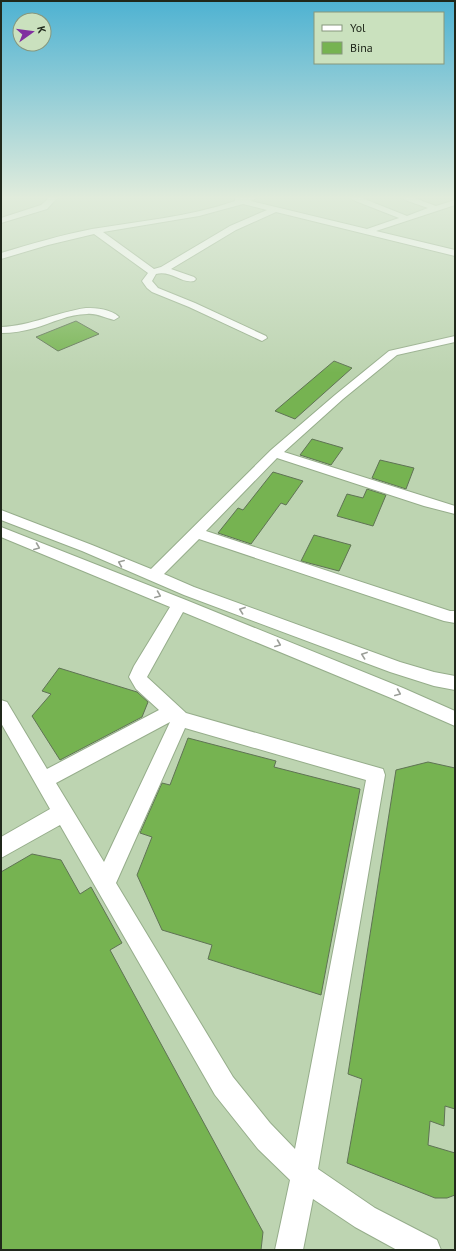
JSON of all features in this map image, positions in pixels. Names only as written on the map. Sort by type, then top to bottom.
[{"type":"street","points":[[131,256],[153,272]]},
{"type":"street","points":[[153,272],[164,269],[185,256]]},
{"type":"street","points":[[164,269],[191,279]]},
{"type":"street","points":[[153,272],[148,283],[155,290],[192,305],[262,338]]},
{"type":"street","points":[[1,330],[21,329],[83,310],[100,311],[114,317]]},
{"type":"street","points":[[153,576],[275,453],[339,397],[393,353],[455,340]]},
{"type":"street","points":[[275,453],[455,510]]},
{"type":"street","points":[[1,515],[87,548],[153,576],[396,667],[455,683]]},
{"type":"street","points":[[1,532],[397,693],[455,719]]},
{"type":"street","points":[[197,533],[450,617],[455,617]]},
{"type":"street","points":[[180,604],[140,671],[138,677],[142,684],[176,715],[376,775],[304,1175],[289,1250]]},
{"type":"street","points":[[44,780],[176,715]]},
{"type":"street","points":[[105,883],[176,715]]},
{"type":"street","points":[[3,716],[44,780],[224,1086],[248,1117],[274,1147],[304,1175],[331,1196],[360,1216],[427,1250]]},
{"type":"street","points":[[1,848],[63,812]]},
{"type":"building","points":[[76,321],[99,334],[58,351],[36,337]]},
{"type":"building","points":[[334,361],[352,368],[295,419],[275,411]]},
{"type":"building","points":[[312,439],[343,448],[331,465],[300,455]]},
{"type":"building","points":[[380,460],[414,468],[406,489],[372,478]]},
{"type":"building","points":[[273,472],[303,481],[286,505],[281,503],[251,544],[218,533],[238,508],[243,510]]},
{"type":"building","points":[[367,489],[386,495],[373,526],[337,516],[347,494],[363,498]]},
{"type":"building","points":[[314,535],[351,545],[339,571],[301,561]]},
{"type":"building","points":[[59,668],[137,692],[148,702],[142,717],[60,760],[32,716],[51,694],[42,691]]},
{"type":"building","points":[[188,738],[276,761],[274,767],[360,789],[321,995],[208,959],[212,945],[162,930],[137,875],[152,837],[140,833],[162,783],[170,785]]},
{"type":"building","points":[[428,762],[455,768],[455,1109],[445,1106],[444,1126],[430,1121],[428,1145],[455,1153],[455,1195],[447,1198],[435,1198],[347,1163],[362,1079],[348,1074],[396,770]]},
{"type":"building","points":[[32,854],[61,860],[80,894],[91,887],[122,943],[110,950],[263,1232],[261,1250],[1,1250],[1,872]]}]
